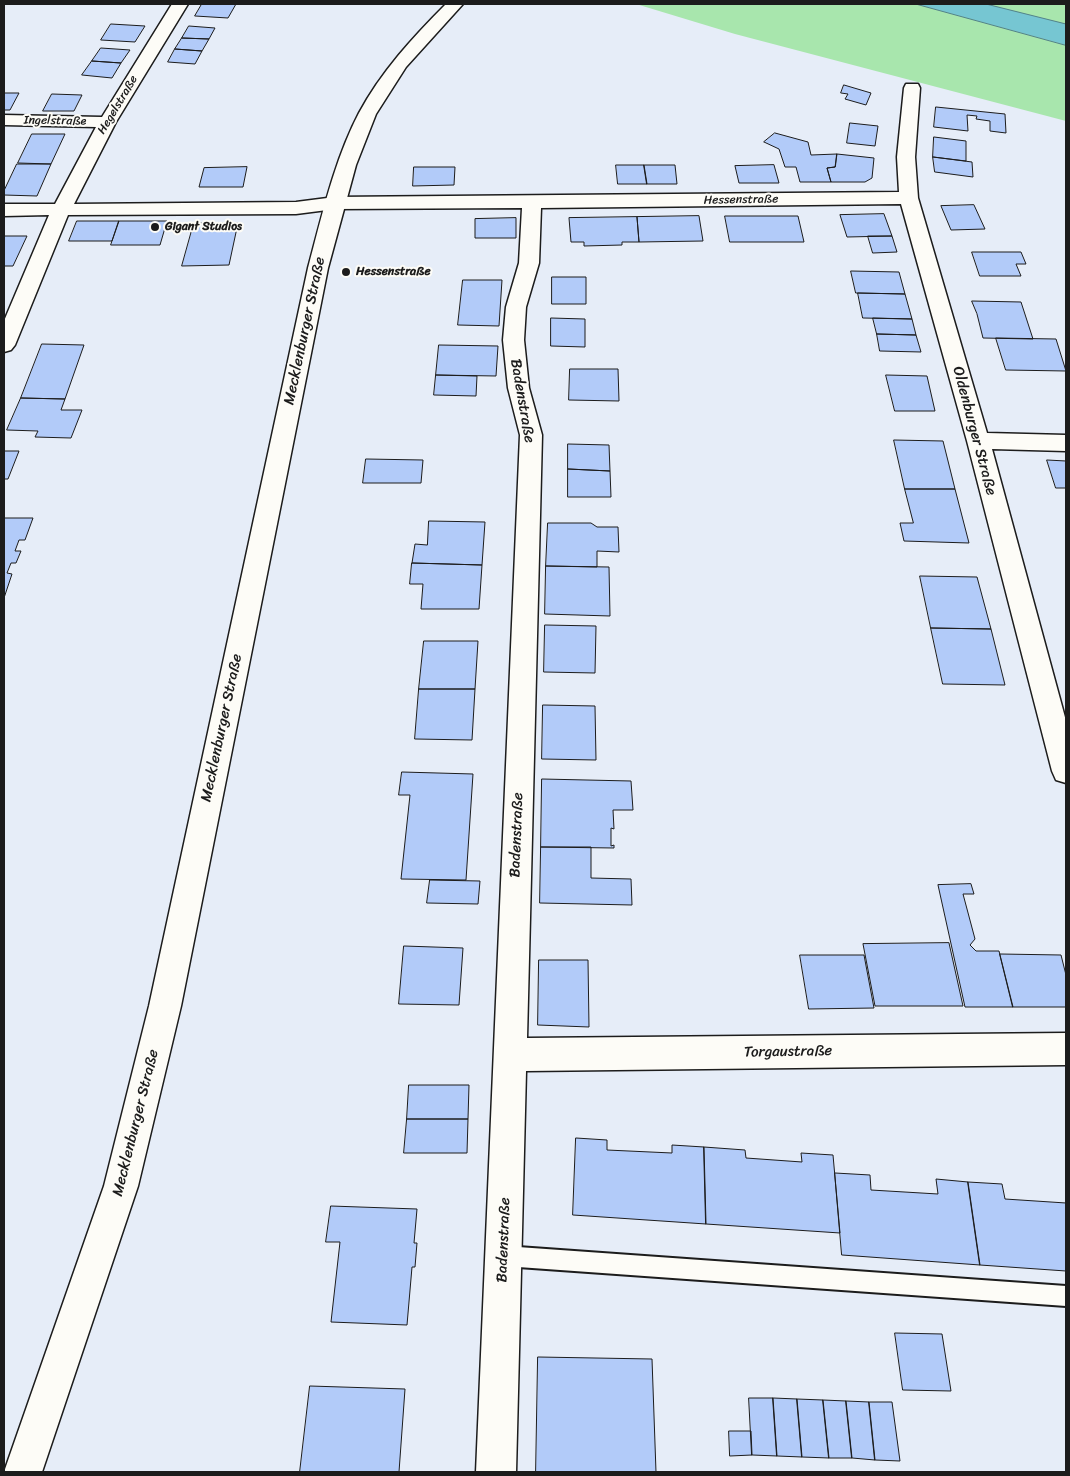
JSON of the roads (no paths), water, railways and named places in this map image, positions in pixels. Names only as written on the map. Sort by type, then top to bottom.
[{"type":"street","name":"Hegelstraße","points":[[4,344],[61,210],[107,122],[180,4]]},
{"type":"street","name":"Mecklenburger Straße","points":[[22,1472],[121,1186],[165,1006],[318,268],[335,203],[359,132],[374,102],[408,56],[455,4]]},
{"type":"street","name":"Oldenburger Straße","points":[[912,88],[906,140],[906,176],[909,198],[978,441],[1066,771]]},
{"type":"street","name":"Ingelstraße","points":[[4,120],[107,122]]},
{"type":"street","name":"Hessenstraße","points":[[4,210],[296,208],[335,203],[909,198]]},
{"type":"street","name":"Badenstraße","points":[[496,1472],[531,435],[518,393],[513,355],[517,305],[528,265],[530,212],[533,202]]},
{"type":"street","points":[[978,441],[1066,443]]},
{"type":"street","name":"Torgaustraße","points":[[509,1055],[1066,1049]]},
{"type":"lane","points":[[504,1256],[1066,1296]]},
{"type":"water","points":[[916,4],[986,4],[1066,24],[1066,45]]},
{"type":"place","name":"Gigant Studios","points":[[155,227]]},
{"type":"place","name":"Hessenstraße","points":[[346,272]]}]
